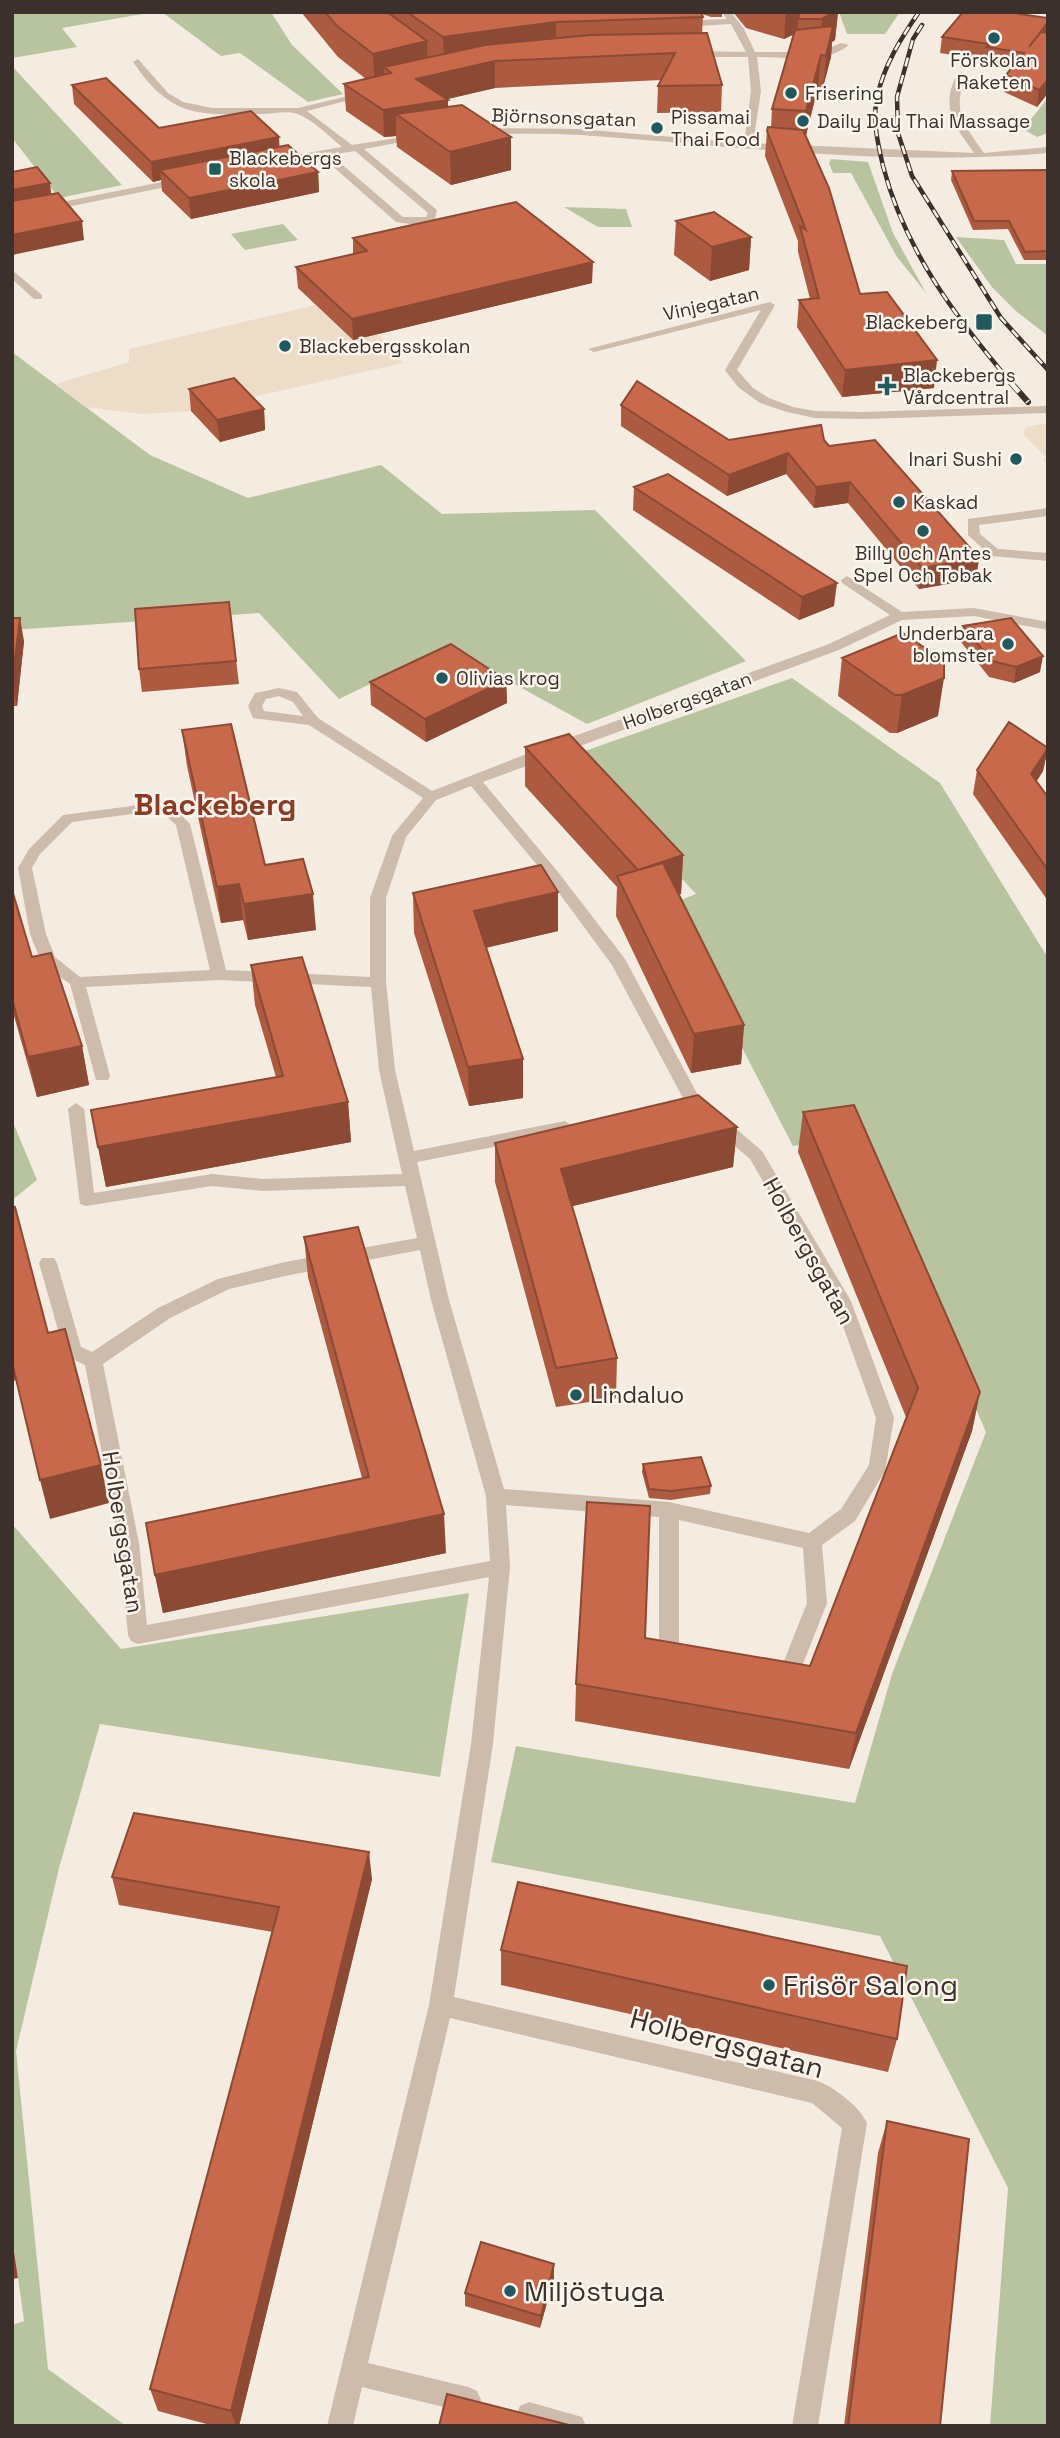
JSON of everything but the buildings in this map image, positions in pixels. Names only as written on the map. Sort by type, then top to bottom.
[{"type":"street","points":[[726,12],[753,54],[758,75],[748,146]]},
{"type":"street","points":[[666,25],[734,21]]},
{"type":"street","points":[[683,54],[820,55],[844,46]]},
{"type":"street","points":[[138,62],[160,92],[191,109],[210,113],[298,111],[377,90]]},
{"type":"street","points":[[961,75],[952,94],[951,111],[981,156]]},
{"type":"street","points":[[298,111],[354,148],[433,212],[430,219],[418,222],[400,220],[323,153]]},
{"type":"street","name":"Björnsonsgatan","points":[[463,131],[512,129],[578,132],[748,146],[981,156],[1046,152]]},
{"type":"street","points":[[268,163],[429,135]]},
{"type":"street","points":[[12,215],[187,180]]},
{"type":"street","points":[[12,273],[38,298]]},
{"type":"street","name":"Vinjegatan","points":[[594,349],[770,305],[731,370],[741,386],[762,400],[790,410],[826,416],[1048,409]]},
{"type":"street","points":[[1048,512],[972,522],[974,535],[995,553],[1048,557]]},
{"type":"street","points":[[847,580],[900,616]]},
{"type":"street","name":"Holbergsgatan","points":[[340,2426],[441,2005],[482,1744],[500,1567],[496,1496],[440,1300],[387,1069],[378,982],[378,898],[400,836],[431,797],[559,746],[834,647],[900,616],[944,610],[986,612],[1048,626]]},
{"type":"street","points":[[313,721],[431,797]]},
{"type":"street","name":"Holbergsgatan","points":[[474,780],[553,875],[619,963],[694,1101],[756,1156],[845,1306],[886,1418],[878,1466],[848,1515],[812,1542]]},
{"type":"street","points":[[102,1076],[77,982],[48,960],[38,934],[25,868],[34,852],[68,818],[147,808],[169,811],[183,824],[219,975]]},
{"type":"street","points":[[77,982],[219,975],[378,982]]},
{"type":"street","points":[[655,1109],[694,1101]]},
{"type":"street","points":[[76,1109],[86,1200],[212,1180],[264,1185],[414,1180]]},
{"type":"street","points":[[407,1158],[577,1125]]},
{"type":"street","points":[[48,1263],[73,1351],[93,1361],[164,1312],[224,1284],[285,1269],[428,1242]]},
{"type":"street","name":"Holbergsgatan","points":[[93,1361],[129,1543],[138,1634],[500,1567]]},
{"type":"street","points":[[496,1496],[669,1510],[812,1542],[817,1603],[787,1679],[761,1676]]},
{"type":"street","points":[[669,1510],[669,1662],[695,1666]]},
{"type":"street","name":"Holbergsgatan","points":[[441,2005],[818,2093],[855,2123],[805,2426]]},
{"type":"street","points":[[355,2372],[573,2426]]},
{"type":"green space","points":[[12,12],[154,12],[62,28],[77,47],[12,58]]},
{"type":"green space","points":[[162,12],[271,12],[292,45],[343,94],[308,102],[240,53],[221,56]]},
{"type":"green space","points":[[839,12],[900,12],[885,34],[847,34]]},
{"type":"green space","points":[[12,66],[122,185],[59,198],[12,138]]},
{"type":"green space","points":[[1048,98],[1048,133],[1037,137],[1023,129]]},
{"type":"green space","points":[[831,159],[868,162],[893,233],[926,293],[897,257],[851,173],[833,173],[829,163]]},
{"type":"green space","points":[[564,207],[626,209],[632,227],[598,227]]},
{"type":"green space","points":[[283,224],[298,240],[245,250],[231,234]]},
{"type":"green space","points":[[956,237],[1004,240],[1016,264],[1048,264],[1048,336],[1016,311],[992,287]]},
{"type":"green space","points":[[12,352],[150,455],[248,498],[381,465],[442,514],[595,510],[746,661],[587,724],[447,647],[339,699],[259,613],[12,630]]},
{"type":"green space","points":[[792,678],[940,783],[1048,958],[1048,2426],[990,2426],[1008,2188],[880,1936],[491,1862],[516,1746],[855,1803],[892,1674],[986,1432],[858,1138],[793,1146],[668,905],[696,894],[568,757]]},
{"type":"green space","points":[[12,1120],[37,1180],[12,1200]]},
{"type":"green space","points":[[12,1524],[121,1649],[469,1593],[440,1777],[100,1724],[59,1868],[16,2051],[48,2369],[126,2426],[12,2426],[12,2325],[24,2321],[12,2234]]},
{"type":"shaded area","points":[[316,305],[353,340],[378,334],[403,363],[191,411],[141,414],[87,407],[56,384],[129,362],[129,349]]},
{"type":"shaded area","points":[[1048,423],[1048,464],[1043,460],[1047,458],[1023,434],[1026,427]]},
{"type":"railway","points":[[919,12],[894,53],[877,98],[875,123],[883,166],[905,227],[935,283],[972,335],[1013,385]]},
{"type":"railway","points":[[922,25],[913,39],[897,97],[898,133],[912,176],[1001,318],[1048,370]]},
{"type":"railway","points":[[1011,383],[1028,402]]},
{"type":"place","name":"Förskolan Raketen","points":[[994,38]]},
{"type":"place","name":"Frisering","points":[[791,93]]},
{"type":"place","name":"Daily Day Thai Massage","points":[[803,121]]},
{"type":"place","name":"Pissamai Thai Food","points":[[657,128]]},
{"type":"place","name":"Blackebergs skola","points":[[215,169]]},
{"type":"place","name":"Blackeberg","points":[[984,322]]},
{"type":"place","name":"Blackebergsskolan","points":[[285,346]]},
{"type":"place","name":"Blackebergs Vårdcentral","points":[[887,386]]},
{"type":"place","name":"Inari Sushi","points":[[1016,459]]},
{"type":"place","name":"Kaskad","points":[[899,502]]},
{"type":"place","name":"Billy Och Antes Spel Och Tobak","points":[[923,531]]},
{"type":"place","name":"Underbara blomster","points":[[1008,644]]},
{"type":"place","name":"Olivias krog","points":[[442,678]]},
{"type":"place","name":"Lindaluo","points":[[576,1395]]},
{"type":"place","name":"Frisör Salong","points":[[769,1985]]},
{"type":"place","name":"Miljöstuga","points":[[510,2291]]},
{"type":"district","name":"Blackeberg","points":[[215,805]]}]
